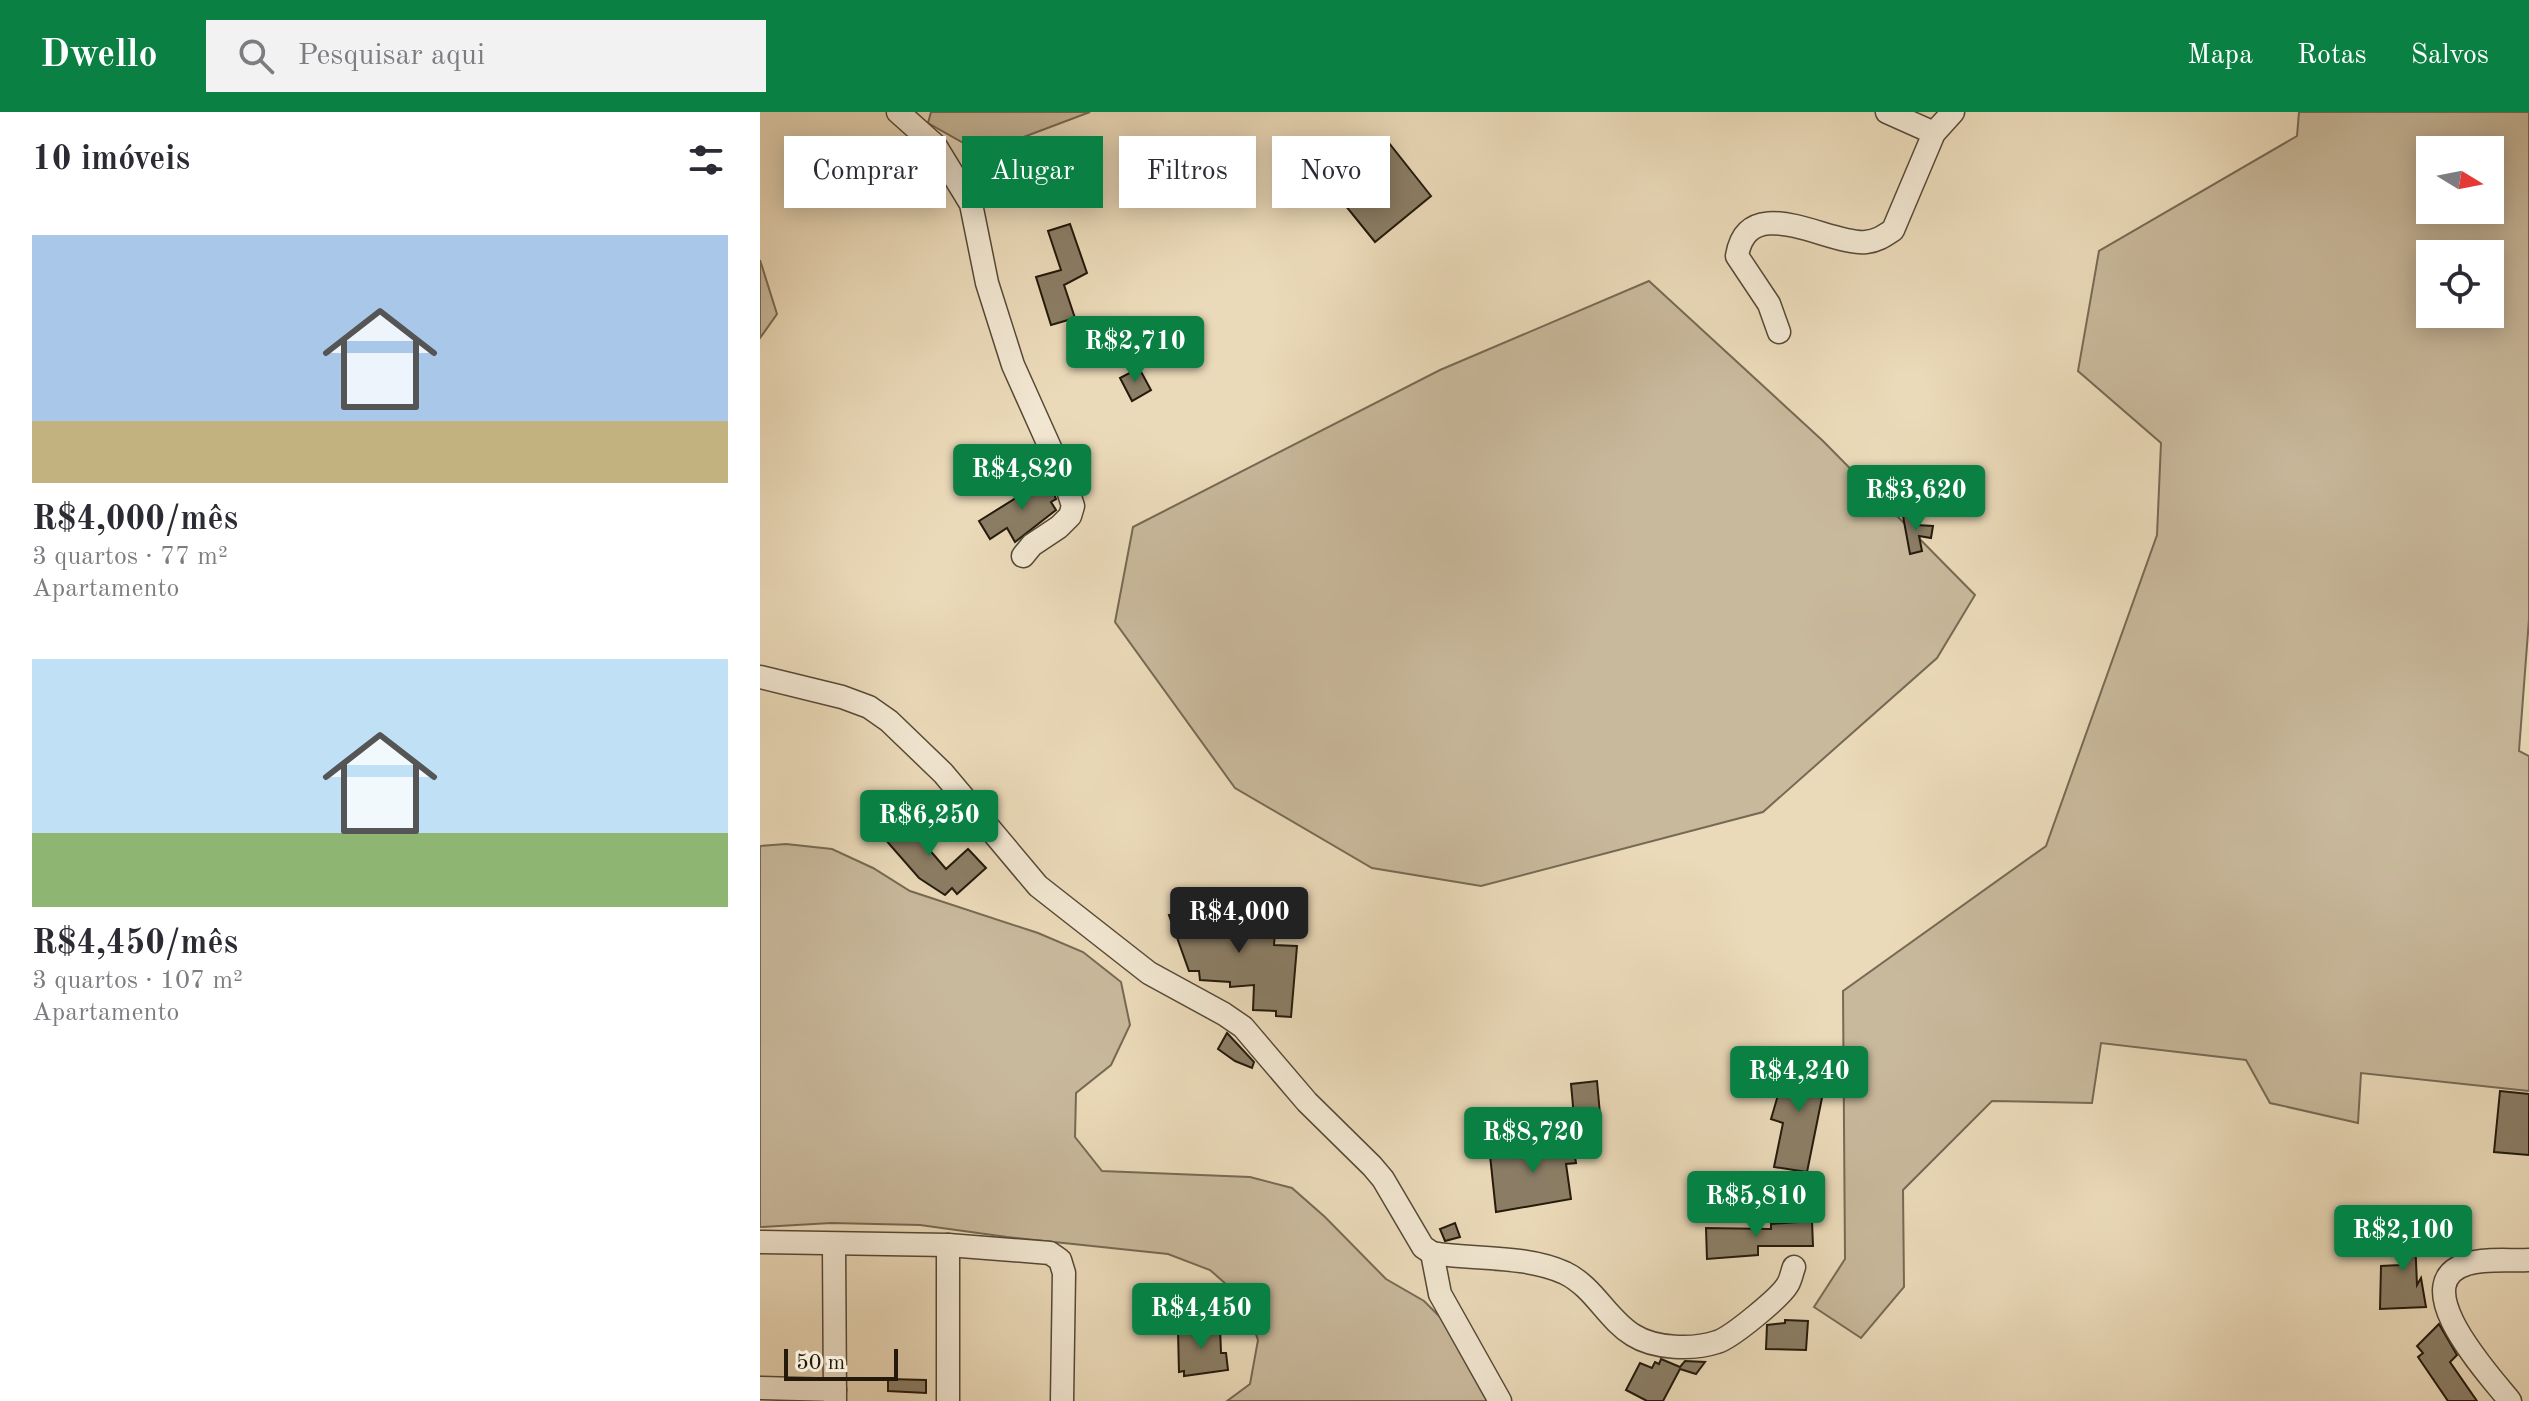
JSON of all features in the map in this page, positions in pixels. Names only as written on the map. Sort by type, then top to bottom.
[{"type":"street","points":[[898,112],[935,145],[971,204],[987,283],[1013,365],[1065,481],[1073,506],[1070,516],[1032,545],[1023,556]]},
{"type":"street","points":[[1887,112],[1934,133]]},
{"type":"street","points":[[1779,332],[1769,304],[1737,256],[1739,243],[1747,232],[1776,223],[1862,243],[1879,240],[1893,230],[1934,133],[1953,112]]},
{"type":"street","points":[[760,677],[842,697],[869,707],[889,721],[943,773],[1038,886],[1138,965],[1243,1027],[1307,1102],[1383,1179],[1423,1247],[1432,1253],[1541,1265],[1568,1274],[1598,1299],[1632,1335],[1653,1345],[1699,1346],[1724,1340],[1779,1295],[1788,1285],[1794,1267]]},
{"type":"street","points":[[760,1242],[948,1245],[1050,1253],[1060,1260],[1064,1273],[1062,1401]]},
{"type":"street","points":[[760,1388],[835,1395],[834,1244]]},
{"type":"street","points":[[948,1245],[948,1401]]},
{"type":"street","points":[[1432,1253],[1440,1294],[1500,1401]]},
{"type":"street","points":[[2510,1401],[2449,1317],[2445,1287],[2451,1273],[2468,1263],[2529,1260]]},
{"type":"shaded area","points":[[931,112],[1090,112],[1026,136],[962,136],[962,142],[928,123]]},
{"type":"shaded area","points":[[2299,112],[2529,112],[2529,619],[2519,751],[2529,756],[2529,1091],[2361,1073],[2358,1123],[2270,1103],[2246,1060],[2101,1043],[2092,1103],[1992,1101],[1903,1190],[1904,1287],[1861,1338],[1814,1307],[1845,1259],[1843,991],[2046,846],[2157,535],[2161,443],[2078,371],[2099,251],[2297,136]]},
{"type":"shaded area","points":[[760,260],[777,314],[760,338]]},
{"type":"shaded area","points":[[1649,281],[1823,441],[1975,595],[1937,658],[1763,812],[1481,886],[1372,868],[1235,788],[1115,622],[1133,527],[1440,370]]},
{"type":"shaded area","points":[[786,844],[832,849],[873,868],[910,891],[1038,933],[1083,952],[1121,982],[1130,1025],[1111,1065],[1076,1093],[1075,1137],[1102,1171],[1250,1177],[1292,1188],[1386,1279],[1424,1301],[1445,1322],[1497,1401],[1227,1401],[1250,1384],[1258,1340],[1243,1299],[1210,1270],[1168,1254],[920,1225],[831,1223],[760,1227],[760,846]]},
{"type":"building","points":[[1390,144],[1431,196],[1375,242],[1347,208],[1390,208]]},
{"type":"building","points":[[1070,224],[1087,273],[1064,285],[1075,318],[1051,325],[1036,277],[1061,270],[1048,231]]},
{"type":"building","points":[[1098,324],[1108,342],[1096,351],[1085,330]]},
{"type":"building","points":[[1139,368],[1151,390],[1132,401],[1120,378]]},
{"type":"building","points":[[1048,478],[1056,499],[1051,502],[1056,510],[1015,542],[1007,528],[990,539],[979,521]]},
{"type":"building","points":[[1915,513],[1917,525],[1933,526],[1931,538],[1919,536],[1922,551],[1910,554],[1903,516]]},
{"type":"building","points":[[895,810],[946,869],[968,849],[986,868],[957,894],[952,888],[945,895],[919,878],[877,830]]},
{"type":"building","points":[[1211,909],[1237,910],[1238,917],[1276,920],[1274,945],[1297,946],[1291,1017],[1276,1016],[1276,1011],[1253,1010],[1254,985],[1230,987],[1230,982],[1200,980],[1199,971],[1189,971],[1169,915]]},
{"type":"building","points":[[1227,1033],[1254,1062],[1252,1068],[1218,1049]]},
{"type":"building","points":[[1788,1061],[1828,1068],[1807,1172],[1774,1167],[1783,1123],[1771,1119]]},
{"type":"building","points":[[1597,1081],[1600,1114],[1574,1117],[1571,1084]]},
{"type":"building","points":[[2500,1091],[2529,1094],[2529,1155],[2494,1152]]},
{"type":"building","points":[[1572,1136],[1576,1163],[1566,1164],[1571,1199],[1496,1212],[1490,1155],[1556,1143],[1555,1138]]},
{"type":"building","points":[[2414,1215],[2417,1285],[2421,1278],[2426,1307],[2380,1309],[2381,1266],[2400,1265],[2398,1216]]},
{"type":"building","points":[[1812,1221],[1813,1246],[1758,1246],[1758,1255],[1707,1259],[1706,1228],[1771,1229],[1771,1224]]},
{"type":"building","points":[[1455,1223],[1460,1237],[1445,1241],[1440,1229]]},
{"type":"building","points":[[1785,1320],[1808,1321],[1806,1350],[1766,1349],[1767,1325],[1785,1323]]},
{"type":"building","points":[[2439,1324],[2457,1355],[2450,1362],[2477,1401],[2448,1401],[2418,1357],[2423,1353],[2417,1346]]},
{"type":"building","points":[[1220,1327],[1221,1353],[1226,1353],[1228,1370],[1184,1376],[1184,1371],[1179,1372],[1178,1331],[1182,1328]]},
{"type":"building","points":[[1661,1359],[1680,1367],[1685,1361],[1705,1362],[1696,1374],[1680,1369],[1663,1401],[1647,1401],[1626,1390],[1640,1363],[1652,1368]]},
{"type":"building","points":[[888,1379],[926,1380],[926,1393],[888,1391]]}]
